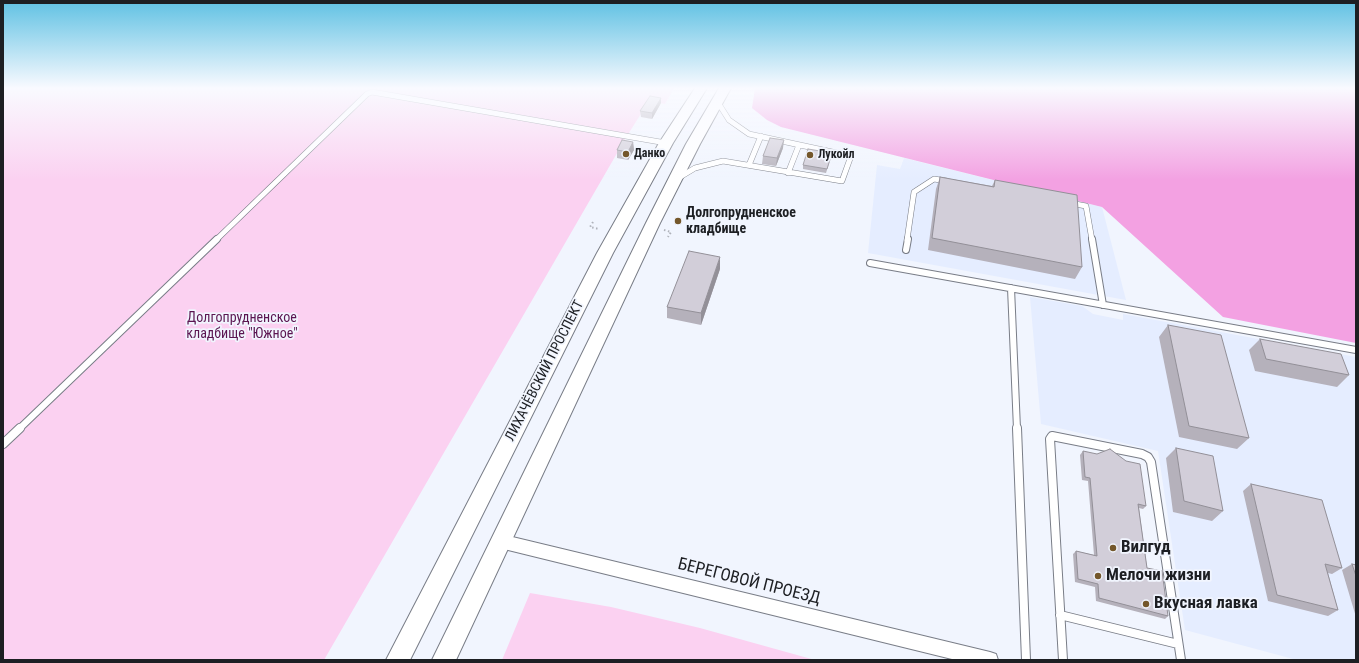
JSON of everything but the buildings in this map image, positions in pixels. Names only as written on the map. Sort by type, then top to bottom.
[{"type":"main road","name":"ЛИХАЧЁВСКИЙ ПРОСПЕКТ","points":[[398,660],[606,253],[666,143],[681,119]]},
{"type":"main road","points":[[444,660],[652,223],[707,119]]},
{"type":"street","name":"БЕРЕГОВОЙ ПРОЕЗД","points":[[500,541],[990,660]]},
{"type":"lane","points":[[3,444],[342,119]]},
{"type":"lane","points":[[530,119],[666,143]]},
{"type":"lane","points":[[674,182],[686,172],[707,164],[723,161],[842,181],[851,156],[749,134],[737,127],[730,119]]},
{"type":"lane","points":[[749,165],[761,136]]},
{"type":"lane","points":[[788,173],[799,145]]},
{"type":"lane","points":[[906,250],[914,192],[934,179],[955,182]]},
{"type":"lane","points":[[1064,202],[1086,206],[1103,305]]},
{"type":"lane","points":[[870,263],[1356,350]]},
{"type":"lane","points":[[1011,288],[1026,660]]},
{"type":"lane","points":[[1063,660],[1050,440],[1052,436],[1142,454],[1148,457],[1151,462],[1181,660]]},
{"type":"lane","points":[[1060,615],[1178,644]]},
{"type":"path","points":[[593,222],[590,227],[600,229]]},
{"type":"path","points":[[664,230],[671,232],[668,237]]},
{"type":"shaded area","points":[[766,119],[1356,119],[1356,343],[1223,317],[1102,207],[781,127]]},
{"type":"shaded area","points":[[904,158],[1102,207],[1126,300],[868,253],[877,165],[900,169]]},
{"type":"shaded area","points":[[1030,297],[1082,306],[1093,314],[1123,320],[1123,314],[1356,357],[1356,660],[1297,660],[1185,630],[1158,451],[1041,424]]},
{"type":"green space","name":"Долгопрудненское кладбище \"Южное\"","points":[[3,119],[638,119],[324,660],[3,660]]},
{"type":"green space","points":[[530,593],[611,607],[700,628],[815,660],[502,660]]},
{"type":"place","name":"Данко","points":[[626,154]]},
{"type":"place","name":"Лукойл","points":[[810,155]]},
{"type":"place","name":"Долгопрудненское кладбище","points":[[678,221]]},
{"type":"place","name":"Вилгуд","points":[[1113,548]]},
{"type":"place","name":"Мелочи жизни","points":[[1098,576]]},
{"type":"place","name":"Вкусная лавка","points":[[1146,604]]}]
